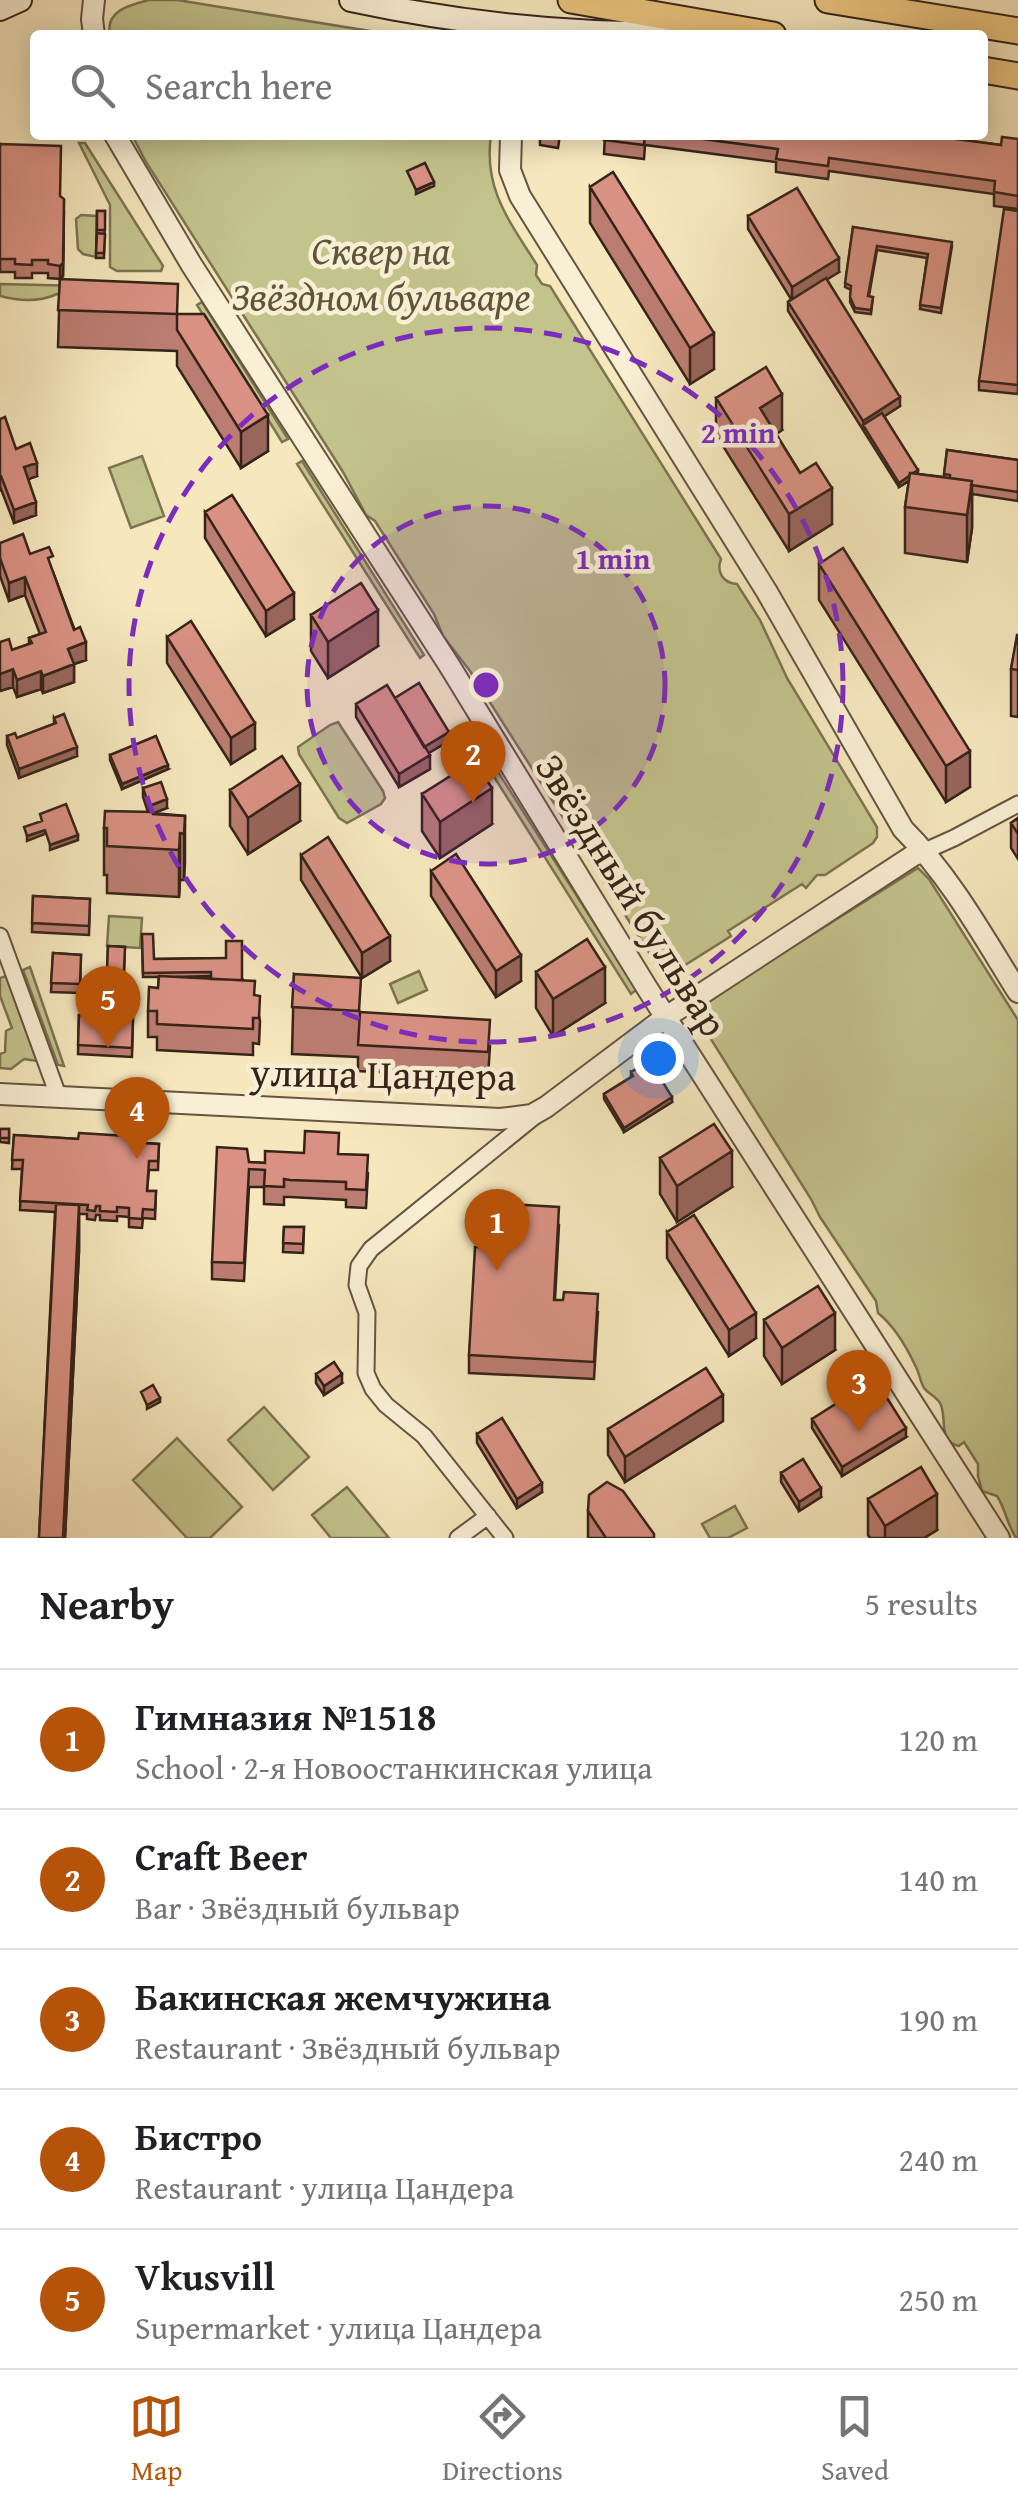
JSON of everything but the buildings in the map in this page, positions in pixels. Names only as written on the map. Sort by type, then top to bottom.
[{"type":"main road","points":[[0,9],[20,0]]},
{"type":"main road","points":[[351,0],[404,12],[576,30]]},
{"type":"main road","points":[[571,0],[743,30]]},
{"type":"main road","points":[[828,0],[1018,31]]},
{"type":"main road","points":[[988,71],[1018,76]]},
{"type":"street","points":[[93,30],[94,0]]},
{"type":"street","points":[[469,20],[489,30]]},
{"type":"street","name":"Звёздный бульвар","points":[[118,140],[191,264],[449,665],[666,1018],[999,1538]]},
{"type":"street","points":[[511,140],[510,170],[520,196],[768,592],[903,829],[924,851],[1018,992]]},
{"type":"street","points":[[924,851],[1018,804]]},
{"type":"street","name":"улица Цандера","points":[[0,1094],[500,1119],[532,1115],[666,1018],[924,851]]},
{"type":"street","points":[[0,936],[59,1098]]},
{"type":"street","points":[[505,1538],[424,1436],[373,1389],[366,1373],[367,1313],[356,1285],[359,1266],[370,1249],[546,1108]]},
{"type":"street","points":[[458,1538],[488,1516]]},
{"type":"green space","points":[[149,0],[177,0],[364,30],[109,30],[111,20],[127,7]]},
{"type":"green space","name":"Сквер на Звёздном бульваре","points":[[135,140],[491,140],[495,189],[508,219],[537,265],[536,275],[542,284],[550,286],[721,559],[722,576],[737,584],[760,620],[787,678],[877,827],[873,843],[825,875],[817,875],[806,888],[802,884],[728,931],[731,936],[671,974],[662,973],[470,671],[443,636],[434,614],[375,521],[366,515],[343,472]]},
{"type":"green space","points":[[79,143],[85,143],[163,266],[161,271],[117,271],[110,267],[110,205]]},
{"type":"green space","points":[[81,215],[97,216],[105,235],[97,238],[96,257],[78,249],[76,219]]},
{"type":"green space","points":[[0,284],[168,288],[168,296],[57,294],[22,300],[0,296]]},
{"type":"green space","points":[[202,302],[288,439],[282,442],[197,305]]},
{"type":"green space","points":[[142,456],[164,516],[131,528],[109,468]]},
{"type":"green space","points":[[302,461],[424,655],[420,658],[297,464]]},
{"type":"green space","points":[[338,722],[385,798],[347,823],[339,818],[298,747]]},
{"type":"green space","points":[[479,742],[631,981],[636,990],[631,994],[474,745]]},
{"type":"green space","points":[[918,868],[929,879],[1018,1020],[1018,1538],[997,1496],[982,1491],[978,1464],[964,1442],[959,1446],[948,1440],[939,1402],[924,1388],[903,1343],[878,1313],[876,1301],[702,1025],[702,1007],[724,990]]},
{"type":"green space","points":[[109,916],[142,918],[140,948],[107,946]]},
{"type":"green space","points":[[30,967],[64,1066],[58,1065],[23,970]]},
{"type":"green space","points":[[419,971],[427,990],[398,1003],[390,984]]},
{"type":"green space","points":[[6,976],[37,1061],[24,1059],[11,1069],[0,1068],[6,1031],[12,1028],[0,996],[0,978]]},
{"type":"green space","points":[[264,1407],[309,1457],[273,1490],[228,1440]]},
{"type":"green space","points":[[177,1438],[242,1507],[210,1538],[187,1538],[133,1480]]},
{"type":"green space","points":[[347,1487],[389,1538],[331,1538],[312,1515]]},
{"type":"green space","points":[[735,1506],[747,1528],[728,1538],[710,1538],[702,1524]]},
{"type":"place","name":"Craft Beer","points":[[473,803]]},
{"type":"place","name":"Vkusvill","points":[[108,1048]]},
{"type":"place","name":"Бистро","points":[[137,1159]]},
{"type":"place","name":"Гимназия №1518","points":[[497,1271]]},
{"type":"place","name":"Бакинская жемчужина","points":[[859,1432]]}]
